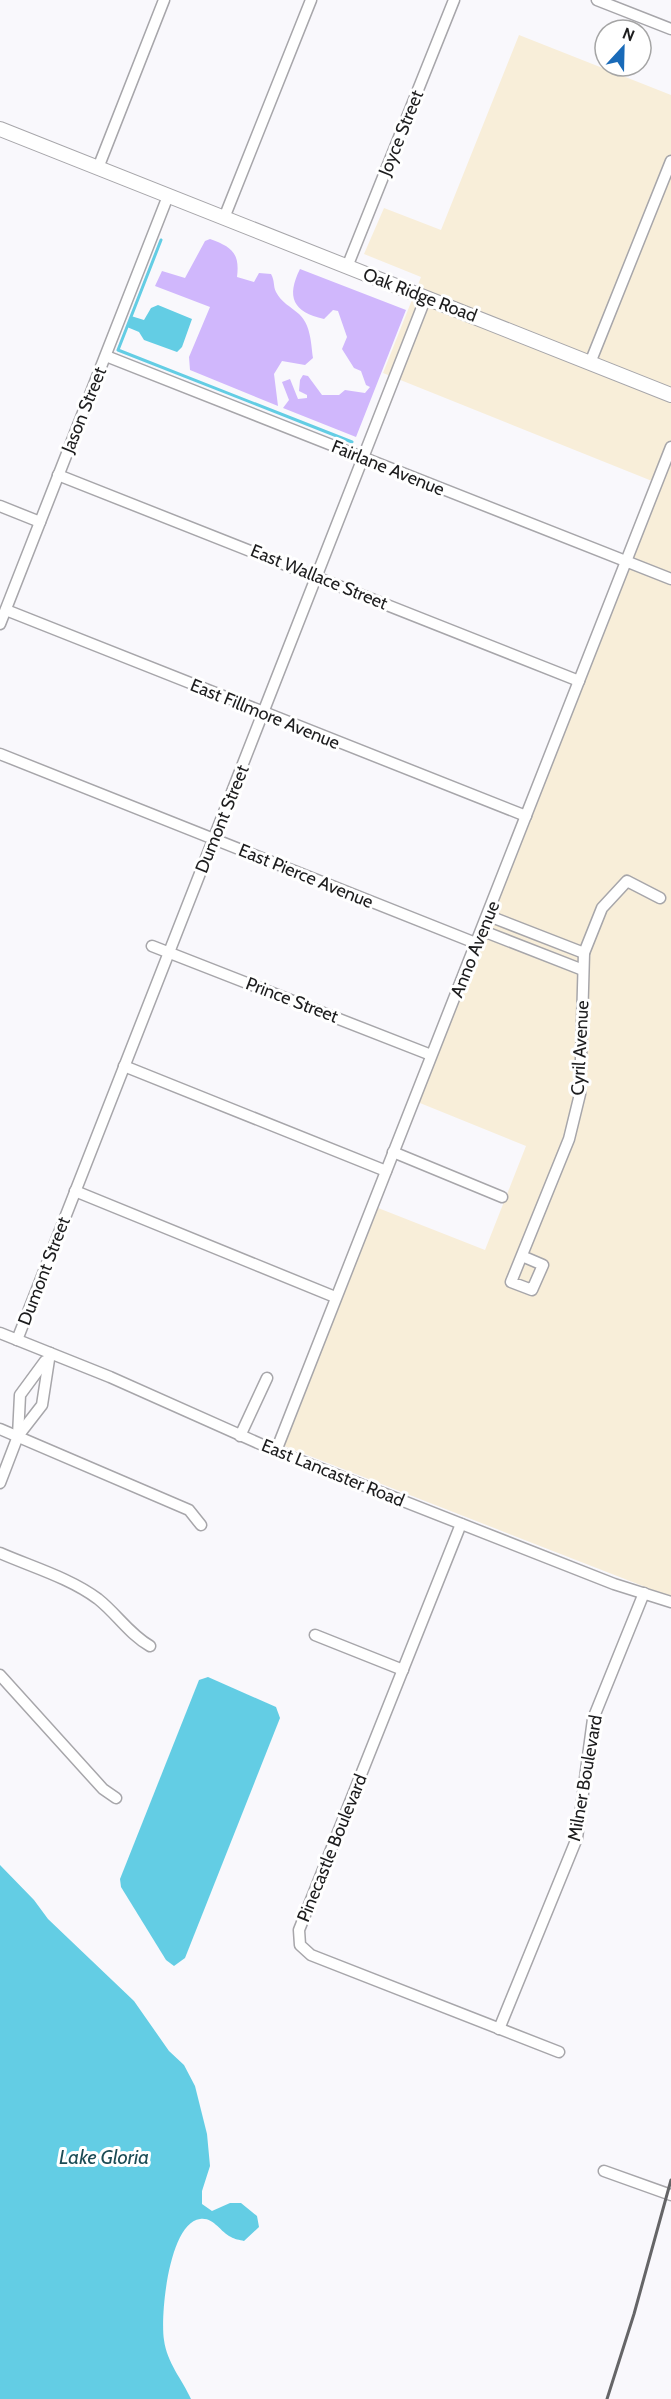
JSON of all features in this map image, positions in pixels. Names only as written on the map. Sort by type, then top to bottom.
[{"type":"main road","name":"Oak Ridge Road","points":[[0,129],[671,394]]},
{"type":"street","points":[[98,168],[164,0]]},
{"type":"street","points":[[224,218],[311,0]]},
{"type":"street","name":"Joyce Street","points":[[347,267],[454,0]]},
{"type":"street","points":[[597,0],[616,3],[671,29]]},
{"type":"street","points":[[590,363],[671,161]]},
{"type":"street","name":"Jason Street","points":[[0,624],[168,196]]},
{"type":"street","name":"Dumont Street","points":[[17,1340],[426,297]]},
{"type":"street","name":"Fairlane Avenue","points":[[106,356],[671,579]]},
{"type":"street","name":"Anno Avenue","points":[[276,1452],[431,1055],[478,944],[671,447]]},
{"type":"street","name":"East Wallace Street","points":[[58,475],[579,681]]},
{"type":"street","points":[[0,506],[40,522]]},
{"type":"street","name":"East Fillmore Avenue","points":[[6,610],[526,816]]},
{"type":"street","name":"East Pierce Avenue","points":[[0,754],[478,944]]},
{"type":"street","name":"Cyril Avenue","points":[[522,1256],[569,1139],[580,1094],[584,953],[602,908],[627,881],[660,898]]},
{"type":"street","points":[[489,916],[584,953]]},
{"type":"street","points":[[502,939],[506,922]]},
{"type":"street","points":[[483,931],[583,970]]},
{"type":"street","name":"Prince Street","points":[[152,946],[431,1055]]},
{"type":"street","points":[[124,1066],[386,1170]]},
{"type":"street","points":[[393,1152],[502,1197]]},
{"type":"street","points":[[75,1191],[335,1297]]},
{"type":"street","name":"East Lancaster Road","points":[[0,1333],[140,1390],[276,1452],[671,1602]]},
{"type":"street","points":[[18,1436],[18,1407],[22,1391],[35,1377],[50,1353]]},
{"type":"street","points":[[0,1483],[18,1436],[36,1414],[43,1401],[50,1353]]},
{"type":"street","points":[[240,1436],[267,1378]]},
{"type":"street","points":[[18,1407],[36,1414]]},
{"type":"street","points":[[0,1429],[189,1510],[201,1525]]},
{"type":"street","name":"Pinecastle Boulevard","points":[[461,1524],[299,1930],[300,1945],[312,1956],[559,2052]]},
{"type":"street","points":[[0,1553],[88,1592],[109,1609],[135,1638],[150,1646]]},
{"type":"street","name":"Milner Boulevard","points":[[499,2029],[577,1838],[593,1719],[644,1593]]},
{"type":"street","points":[[315,1635],[403,1670]]},
{"type":"street","points":[[0,1675],[103,1789],[117,1798]]},
{"type":"street","points":[[604,2171],[671,2196]]},
{"type":"shaded area","points":[[519,35],[593,64],[593,78],[628,78],[671,95],[671,1597],[279,1444],[373,1206],[485,1250],[526,1146],[415,1101],[657,483],[383,373],[421,277],[364,254],[384,208],[441,230]]},
{"type":"shaded area","points":[[210,239],[233,252],[237,262],[237,277],[254,282],[259,273],[271,274],[278,296],[303,318],[306,324],[313,358],[305,365],[282,361],[274,374],[278,406],[190,370],[189,357],[210,307],[155,286],[162,271],[185,278],[205,241]]},
{"type":"shaded area","points":[[300,269],[406,310],[356,437],[283,408],[289,400],[282,382],[290,379],[298,399],[307,398],[307,395],[299,391],[303,375],[308,376],[322,395],[339,395],[345,390],[365,393],[370,387],[366,385],[361,371],[354,368],[342,349],[347,337],[338,311],[333,310],[324,319],[305,312],[295,302],[293,288]]},
{"type":"water","points":[[158,305],[192,319],[182,347],[177,352],[144,340],[139,332],[127,327],[131,316],[144,320],[151,308]]},
{"type":"water","points":[[208,1677],[276,1707],[280,1718],[185,1958],[174,1966],[166,1960],[121,1887],[120,1879],[199,1680]]},
{"type":"water","name":"Lake Gloria","points":[[0,1865],[34,1900],[48,1919],[134,2001],[169,2051],[184,2065],[195,2086],[207,2134],[210,2166],[202,2191],[202,2204],[212,2211],[230,2203],[241,2203],[257,2216],[259,2227],[244,2241],[227,2235],[209,2220],[200,2219],[189,2224],[174,2252],[165,2292],[164,2340],[171,2364],[191,2399],[0,2399]]},
{"type":"waterway","points":[[161,240],[118,350],[352,442]]},
{"type":"railway","points":[[607,2399],[634,2314],[671,2180]]}]
